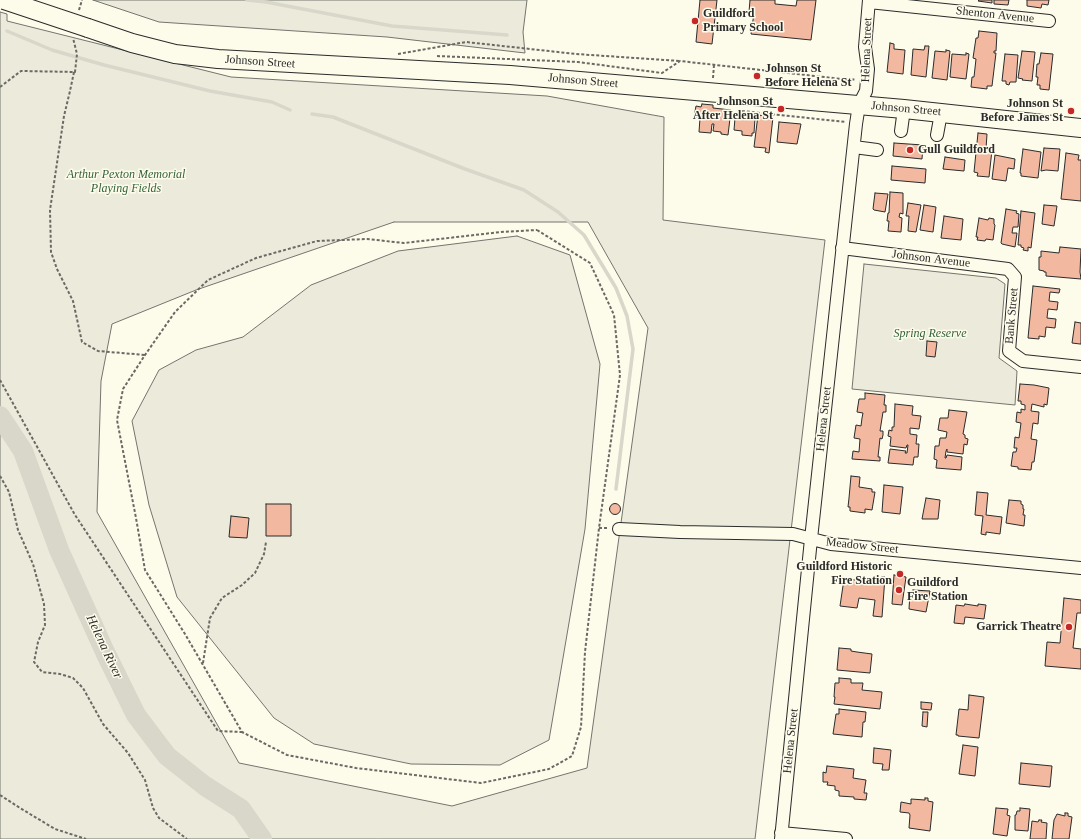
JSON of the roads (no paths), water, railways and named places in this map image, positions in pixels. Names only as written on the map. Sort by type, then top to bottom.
[{"type":"highway","name":"Johnson Street","points":[[4,0],[83,22],[132,43],[175,54],[218,59],[510,75],[904,109],[1081,128]]},
{"type":"street","name":"Shenton Avenue","points":[[869,1],[1049,21]]},
{"type":"street","name":"Helena Street","points":[[781,836],[811,539],[856,124],[859,105],[866,92],[868,69],[865,47],[869,1]]},
{"type":"street","points":[[901,131],[904,109]]},
{"type":"street","points":[[937,135],[941,113]]},
{"type":"street","points":[[854,147],[877,150]]},
{"type":"street","name":"Johnson Avenue","points":[[842,248],[1008,269],[1015,277]]},
{"type":"street","name":"Bank Street","points":[[1015,277],[1009,351],[1023,361],[1081,367]]},
{"type":"street","name":"Meadow Street","points":[[620,529],[680,532],[793,534],[831,544],[1081,568]]},
{"type":"street","points":[[781,836],[846,839]]},
{"type":"waterway","points":[[247,0],[266,2],[392,26],[507,35]]},
{"type":"waterway","points":[[7,31],[52,50],[104,65],[210,91],[272,102],[290,110]]},
{"type":"waterway","points":[[312,114],[333,117],[465,169],[524,190],[558,212],[584,235],[616,288],[627,316],[633,349],[616,489]]},
{"type":"waterway","name":"Helena River","points":[[0,416],[23,451],[59,550],[105,652],[136,715],[167,756],[205,786],[241,809],[262,839]]},
{"type":"place","name":"Guildford Primary School","points":[[695,21]]},
{"type":"place","name":"Johnson St Before Helena St","points":[[757,76]]},
{"type":"place","name":"Johnson St After Helena St","points":[[781,109]]},
{"type":"place","name":"Johnson St Before James St","points":[[1071,111]]},
{"type":"place","name":"Gull Guildford","points":[[910,150]]},
{"type":"place","name":"Guildford Historic Fire Station","points":[[900,574]]},
{"type":"place","name":"Guildford Fire Station","points":[[899,590]]},
{"type":"place","name":"Garrick Theatre","points":[[1069,627]]},
{"type":"park label","name":"Arthur Pexton Memorial Playing Fields","points":[[126,182]]},
{"type":"park label","name":"Spring Reserve","points":[[930,334]]}]
